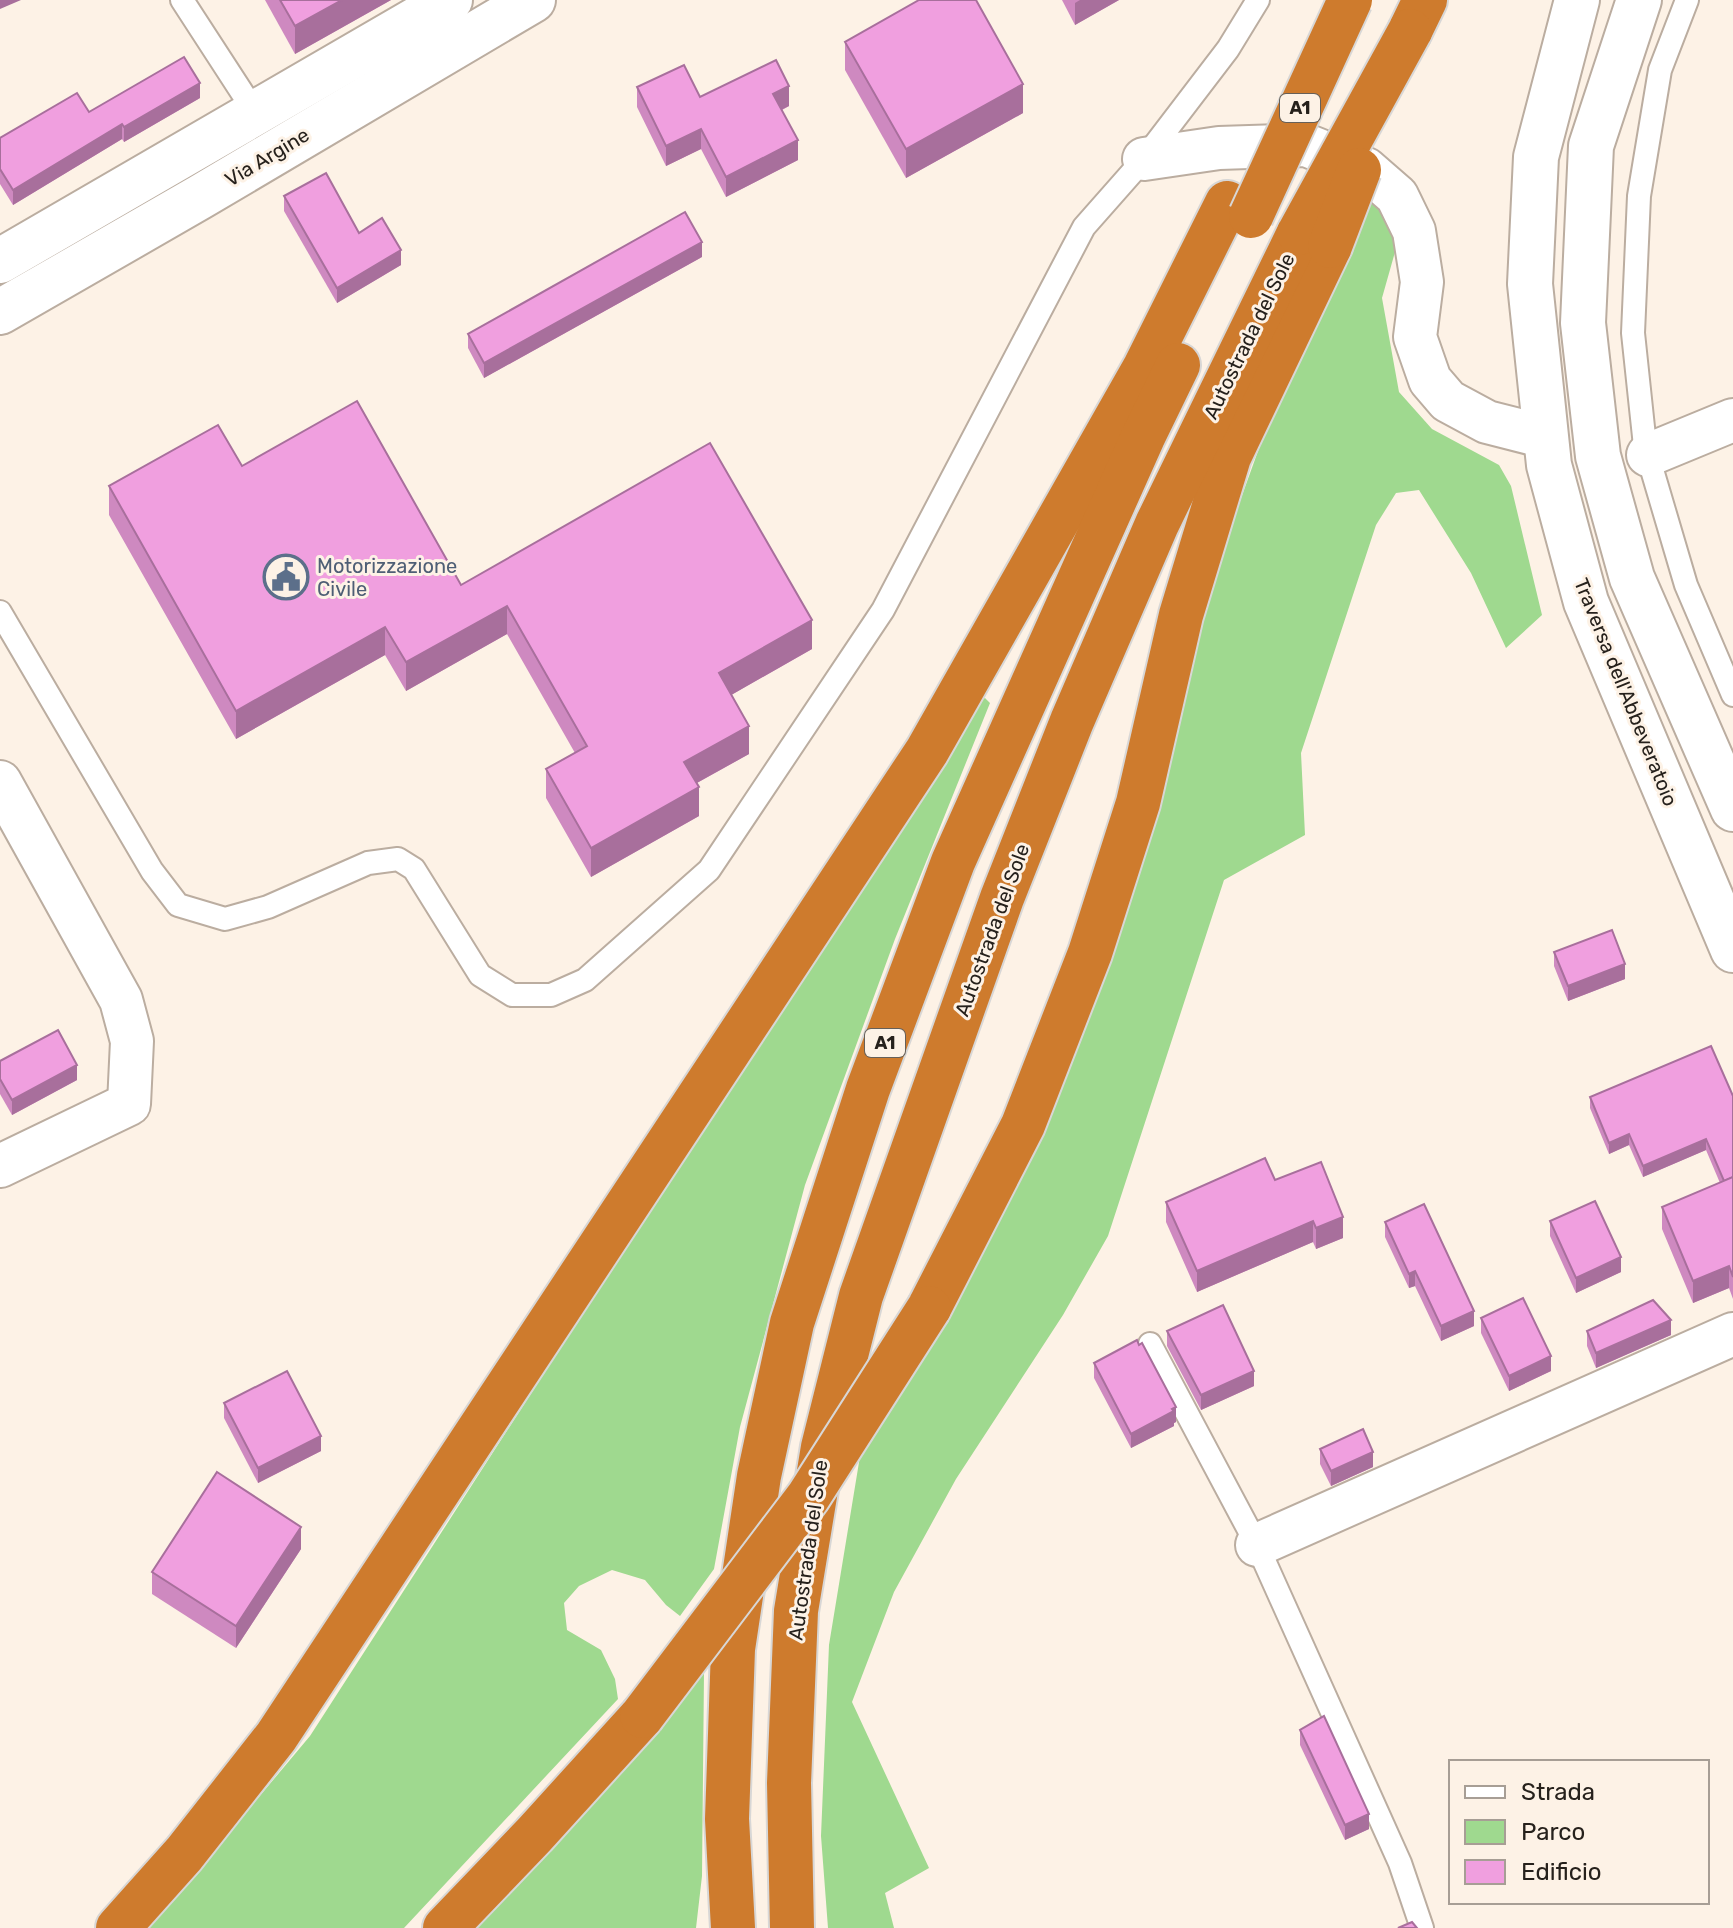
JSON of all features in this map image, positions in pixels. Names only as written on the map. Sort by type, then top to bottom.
[{"type":"highway","points":[[118,1928],[184,1854],[276,1737],[927,751],[1145,367],[1239,209],[1291,92],[1349,0]]},
{"type":"highway","points":[[445,1928],[642,1716],[808,1497],[929,1308],[1023,1125],[1090,953],[1138,803],[1181,615],[1229,457],[1314,240],[1418,16]]},
{"type":"highway","name":"A1","points":[[733,1928],[727,1819],[733,1649],[759,1476],[792,1323],[868,1089],[953,862],[1143,437],[1239,209]]},
{"type":"highway","name":"Autostrada del Sole","points":[[792,1928],[789,1783],[796,1611],[823,1447],[861,1296],[1002,898],[1072,721],[1157,524],[1314,240]]},
{"type":"street","points":[[0,261],[450,0]]},
{"type":"street","name":"Via Argine","points":[[0,312],[533,0]]},
{"type":"street","name":"Traversa dell'Abbeveratoio","points":[[1577,0],[1536,157],[1530,284],[1549,465],[1586,602],[1733,950]]},
{"type":"street","points":[[1639,0],[1591,146],[1583,323],[1598,456],[1632,578],[1733,809]]},
{"type":"street","points":[[1144,159],[1219,148],[1306,145],[1366,169],[1397,196],[1414,231],[1422,282],[1415,337],[1430,380],[1448,401],[1487,422],[1546,437]]},
{"type":"street","points":[[1648,455],[1733,420]]},
{"type":"street","points":[[0,782],[121,1000],[132,1041],[129,1104],[0,1166]]},
{"type":"street","points":[[1257,1545],[1733,1334]]},
{"type":"lane","points":[[182,0],[256,114]]},
{"type":"lane","points":[[0,612],[152,871],[178,905],[225,919],[268,907],[368,863],[398,859],[414,869],[480,975],[512,995],[551,995],[585,980],[709,870],[883,610],[1084,227],[1144,159],[1228,49],[1258,0]]},
{"type":"lane","points":[[1687,0],[1660,70],[1639,196],[1633,333],[1648,455],[1686,585],[1733,695]]},
{"type":"lane","points":[[1150,1344],[1257,1545],[1400,1863],[1422,1928]]},
{"type":"green space","points":[[1371,202],[1380,206],[1392,227],[1395,252],[1382,298],[1399,392],[1432,429],[1499,465],[1511,486],[1542,615],[1506,648],[1471,573],[1419,490],[1396,493],[1376,525],[1301,753],[1305,835],[1224,880],[1108,1236],[1063,1315],[956,1479],[894,1592],[852,1702],[929,1868],[885,1893],[894,1928],[828,1928],[821,1836],[829,1645],[862,1444],[969,1253],[1262,440]]},
{"type":"green space","points":[[985,698],[990,703],[895,939],[805,1185],[740,1427],[714,1569],[680,1616],[645,1580],[612,1570],[579,1586],[564,1603],[567,1630],[601,1650],[615,1679],[618,1699],[404,1928],[149,1928],[310,1736],[978,701]]},
{"type":"green space","points":[[704,1673],[702,1876],[696,1928],[474,1928],[565,1834]]},
{"type":"building","points":[[280,0],[342,0],[295,26]]},
{"type":"building","points":[[919,0],[976,0],[1023,84],[906,149],[845,42]]},
{"type":"building","points":[[184,57],[200,83],[124,127],[122,124],[13,190],[0,169],[0,138],[77,93],[89,112]]},
{"type":"building","points":[[776,60],[789,86],[773,94],[798,140],[726,177],[701,129],[666,146],[637,87],[684,65],[700,97]]},
{"type":"building","points":[[326,173],[359,233],[382,218],[401,250],[337,288],[284,196]]},
{"type":"building","points":[[685,212],[702,242],[484,363],[468,334]]},
{"type":"building","points":[[357,401],[461,585],[710,443],[812,620],[719,673],[749,726],[684,762],[699,787],[591,848],[546,769],[587,746],[507,606],[406,662],[385,627],[236,711],[109,486],[218,425],[242,466]]},
{"type":"building","points":[[1612,930],[1625,964],[1568,986],[1554,952]]},
{"type":"building","points":[[58,1030],[77,1065],[12,1100],[0,1079],[0,1061]]},
{"type":"building","points":[[1711,1046],[1733,1096],[1733,1177],[1724,1181],[1706,1139],[1643,1166],[1629,1134],[1609,1143],[1590,1097]]},
{"type":"building","points":[[1265,1158],[1275,1180],[1321,1162],[1343,1217],[1316,1228],[1313,1221],[1197,1271],[1166,1202]]},
{"type":"building","points":[[1733,1177],[1733,1277],[1729,1266],[1693,1281],[1662,1207]]},
{"type":"building","points":[[1595,1201],[1621,1257],[1576,1278],[1550,1221]]},
{"type":"building","points":[[1424,1204],[1474,1311],[1441,1326],[1415,1271],[1409,1274],[1385,1222]]},
{"type":"building","points":[[1523,1298],[1551,1356],[1509,1376],[1481,1318]]},
{"type":"building","points":[[1653,1300],[1671,1320],[1596,1353],[1587,1331]]},
{"type":"building","points":[[1223,1305],[1254,1371],[1201,1395],[1167,1331]]},
{"type":"building","points":[[1137,1340],[1139,1345],[1142,1343],[1176,1407],[1172,1409],[1174,1411],[1131,1434],[1094,1363]]},
{"type":"building","points":[[287,1371],[321,1436],[258,1468],[224,1403]]},
{"type":"building","points":[[1363,1429],[1373,1452],[1331,1471],[1320,1449]]},
{"type":"building","points":[[217,1472],[301,1527],[236,1626],[152,1572]]},
{"type":"building","points":[[1324,1716],[1369,1814],[1345,1825],[1300,1730]]},
{"type":"building","points":[[1412,1922],[1417,1928],[1398,1928]]},
{"type":"place","name":"Motorizzazione Civile","points":[[286,577]]}]
